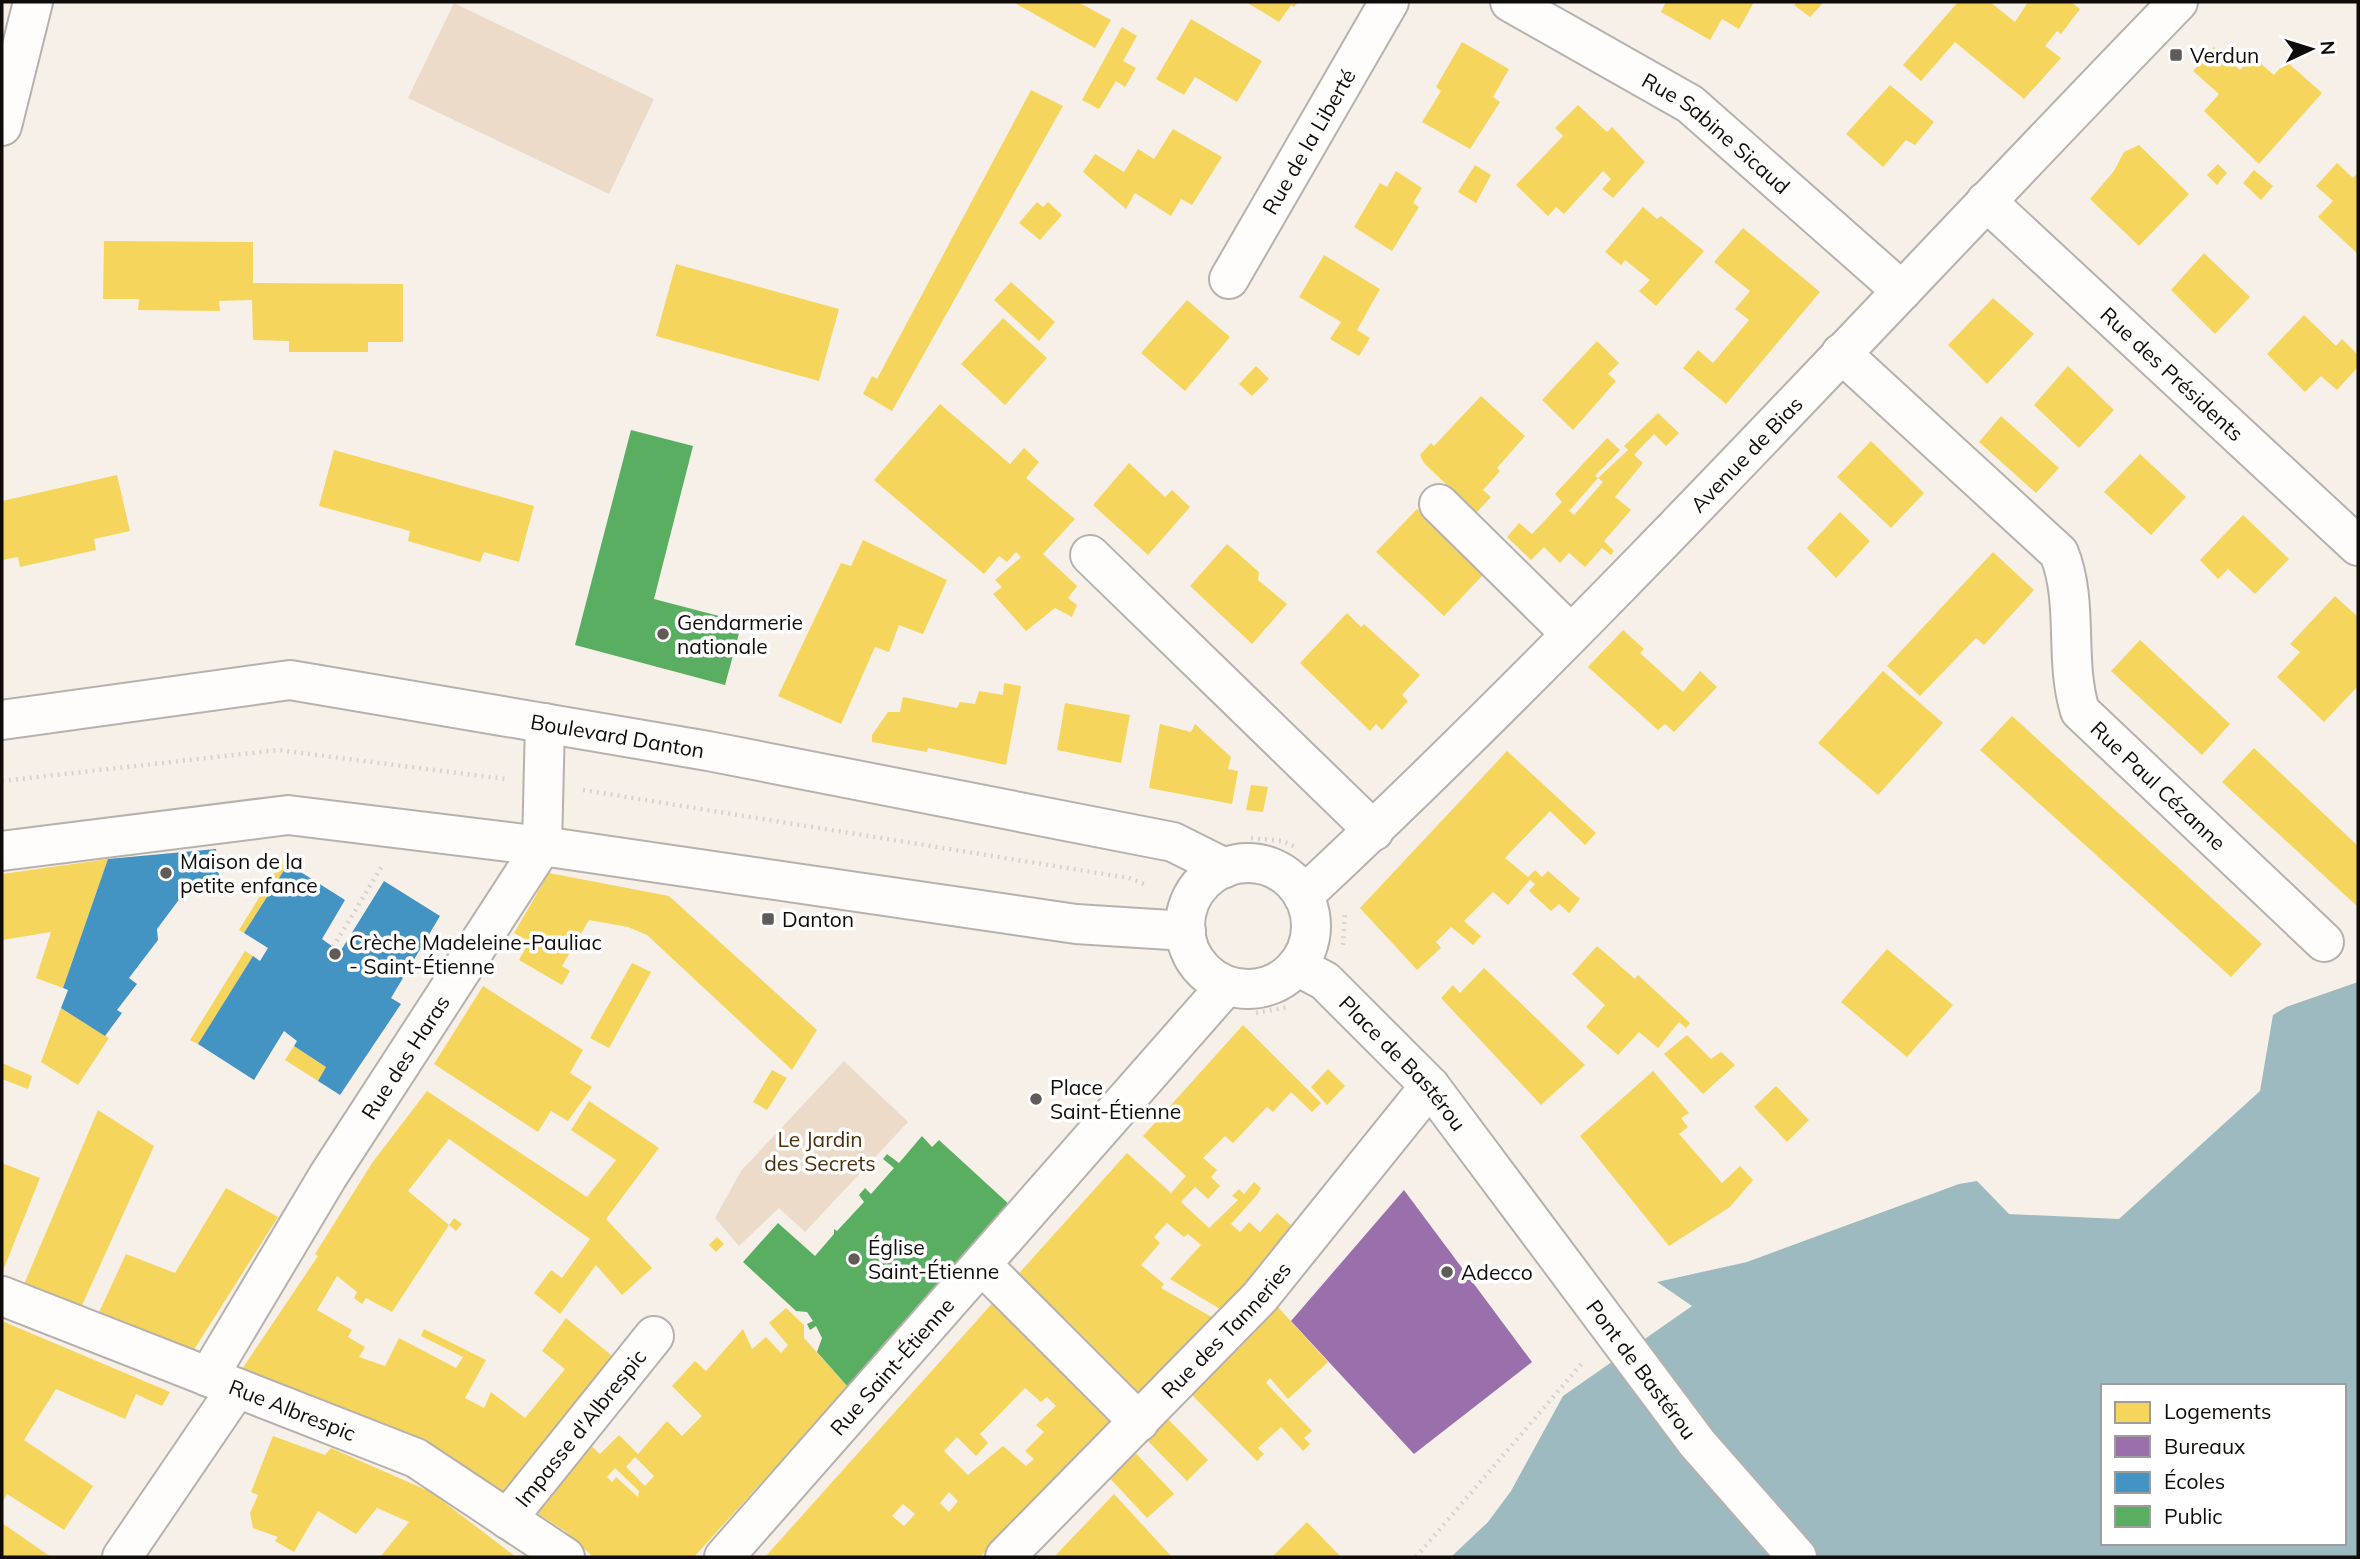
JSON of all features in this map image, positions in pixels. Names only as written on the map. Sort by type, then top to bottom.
[{"type":"street","points":[[2,127],[33,2]]},
{"type":"street","name":"Rue de la Liberté","points":[[1229,279],[1389,2]]},
{"type":"street","name":"Rue Sabine Sicaud","points":[[1510,2],[1690,104],[1902,291]]},
{"type":"street","name":"Avenue de Bias","points":[[1316,885],[1374,831],[1571,634],[2178,2]]},
{"type":"street","name":"Rue des Présidents","points":[[1986,201],[2358,546]]},
{"type":"street","name":"Rue Paul Cézanne","points":[[1841,353],[2059,553],[2068,577],[2073,688],[2080,711],[2324,942]]},
{"type":"street","points":[[1439,504],[1571,634]]},
{"type":"street","points":[[1090,555],[1374,831]]},
{"type":"street","name":"Boulevard Danton","points":[[2,720],[290,680],[708,751],[1160,839],[1214,862]]},
{"type":"street","points":[[542,846],[545,723]]},
{"type":"street","points":[[2,851],[288,815],[542,846],[1076,924],[1177,919],[1187,911],[1195,893],[1209,878],[1214,862],[1262,864],[1316,885],[1307,950],[1311,974],[1283,980],[1265,988],[1220,994],[1189,949],[1177,919]]},
{"type":"street","name":"Rue des Haras","points":[[122,1557],[223,1382],[328,1175],[542,846]]},
{"type":"street","name":"Place de Bastérou","points":[[1311,974],[1430,1086],[1495,1175]]},
{"type":"street","name":"Rue Saint-Étienne","points":[[724,1557],[1220,994]]},
{"type":"street","name":"Rue des Tanneries","points":[[1005,1557],[1260,1297],[1430,1086]]},
{"type":"street","name":"Pont de Bastérou","points":[[1495,1175],[1697,1443],[1797,1557]]},
{"type":"street","points":[[982,1265],[1139,1422]]},
{"type":"street","name":"Rue Albrespic","points":[[2,1296],[416,1458],[565,1557]]},
{"type":"street","name":"Impasse d'Albrespic","points":[[507,1519],[654,1336]]},
{"type":"path","points":[[2,782],[278,750],[545,784],[1129,878],[1177,919]]},
{"type":"path","points":[[1214,862],[1227,842],[1245,839],[1283,841],[1308,853],[1316,885],[1339,892],[1345,931],[1336,966],[1311,974],[1307,998],[1285,1009],[1261,1013],[1236,1011],[1220,994]]},
{"type":"path","points":[[333,947],[385,861]]},
{"type":"path","points":[[1416,1557],[1585,1359]]},
{"type":"green space","points":[[454,3],[654,99],[609,194],[408,98]]},
{"type":"green space","name":"Le Jardin des Secrets","points":[[844,1061],[908,1122],[805,1232],[779,1208],[739,1246],[715,1218],[741,1171]]},
{"type":"water","points":[[2358,982],[2358,1557],[1451,1557],[1488,1522],[1511,1491],[1563,1396],[1692,1306],[1657,1282],[1747,1262],[1959,1184],[1977,1181],[2009,1214],[2119,1219],[2260,1091],[2273,1015],[2286,1007]]},
{"type":"building: Logements","points":[[1013,2],[1078,2],[1111,20],[1095,48]]},
{"type":"building: Logements","points":[[1246,2],[1298,2],[1294,7],[1291,5],[1279,22]]},
{"type":"building: Logements","points":[[1666,2],[1754,2],[1739,29],[1722,19],[1710,40],[1661,12]]},
{"type":"building: Logements","points":[[1797,2],[1824,2],[1810,17],[1794,5]]},
{"type":"building: Logements","points":[[1958,2],[1990,2],[2015,22],[2028,2],[2071,2],[2080,9],[2061,34],[2057,31],[2045,46],[2061,58],[2024,99],[1955,42],[1921,81],[1903,65]]},
{"type":"building: Logements","points":[[1191,19],[1262,61],[1237,102],[1195,77],[1184,95],[1156,79]]},
{"type":"building: Logements","points":[[1122,27],[1137,36],[1123,61],[1136,68],[1125,87],[1116,81],[1099,109],[1082,100]]},
{"type":"building: Logements","points":[[1462,42],[1509,69],[1493,97],[1500,102],[1470,149],[1422,122],[1441,91],[1436,87]]},
{"type":"building: Logements","points":[[2214,47],[2240,70],[2252,56],[2274,75],[2286,61],[2322,93],[2259,164],[2204,111],[2219,94],[2193,71]]},
{"type":"building: Logements","points":[[1890,85],[1934,122],[1915,145],[1906,140],[1883,167],[1846,134]]},
{"type":"building: Logements","points":[[1031,90],[1063,106],[892,411],[863,394],[872,376],[877,379]]},
{"type":"building: Logements","points":[[1578,105],[1607,132],[1612,127],[1645,162],[1613,198],[1602,189],[1611,179],[1603,171],[1564,214],[1556,207],[1548,216],[1516,185],[1563,136],[1555,128]]},
{"type":"building: Logements","points":[[1173,129],[1222,157],[1192,205],[1181,199],[1171,216],[1135,193],[1126,209],[1083,172],[1095,154],[1124,172],[1138,149],[1154,159]]},
{"type":"building: Logements","points":[[2139,145],[2189,194],[2139,246],[2090,199],[2114,171],[2124,152]]},
{"type":"building: Logements","points":[[2337,163],[2353,178],[2358,172],[2358,254],[2318,217],[2333,201],[2316,186]]},
{"type":"building: Logements","points":[[2218,164],[2227,173],[2217,185],[2207,175]]},
{"type":"building: Logements","points":[[1475,165],[1491,175],[1476,203],[1458,192]]},
{"type":"building: Logements","points":[[2254,170],[2273,186],[2261,200],[2243,183]]},
{"type":"building: Logements","points":[[1396,171],[1422,188],[1413,203],[1419,207],[1392,251],[1354,227],[1380,183],[1387,187]]},
{"type":"building: Logements","points":[[1037,202],[1043,207],[1048,202],[1062,215],[1040,240],[1019,223]]},
{"type":"building: Logements","points":[[1643,207],[1657,219],[1661,216],[1704,251],[1656,306],[1639,291],[1650,280],[1625,260],[1621,265],[1605,252]]},
{"type":"building: Logements","points":[[1743,228],[1820,292],[1726,404],[1683,368],[1698,350],[1713,363],[1749,320],[1735,309],[1750,291],[1714,262]]},
{"type":"building: Logements","points":[[104,241],[253,242],[253,283],[403,284],[403,342],[368,342],[368,352],[289,352],[289,341],[253,340],[252,300],[219,301],[220,311],[138,310],[139,299],[103,299]]},
{"type":"building: Logements","points":[[2204,253],[2250,297],[2215,334],[2171,290]]},
{"type":"building: Logements","points":[[1324,255],[1380,289],[1357,330],[1370,338],[1359,356],[1330,339],[1341,322],[1299,297]]},
{"type":"building: Logements","points":[[676,264],[839,309],[819,381],[656,336]]},
{"type":"building: Logements","points":[[1011,282],[1055,322],[1039,341],[994,300]]},
{"type":"building: Logements","points":[[1993,298],[2034,334],[1987,384],[1948,345]]},
{"type":"building: Logements","points":[[1187,300],[1230,337],[1185,391],[1141,353]]},
{"type":"building: Logements","points":[[2304,315],[2336,346],[2342,339],[2358,355],[2358,367],[2337,390],[2321,376],[2305,392],[2267,354]]},
{"type":"building: Logements","points":[[1003,318],[1047,358],[1005,405],[961,364]]},
{"type":"building: Logements","points":[[1597,341],[1619,363],[1608,374],[1616,381],[1573,430],[1542,400]]},
{"type":"building: Logements","points":[[1256,366],[1269,379],[1252,396],[1239,384]]},
{"type":"building: Logements","points":[[2068,366],[2114,410],[2079,448],[2034,405]]},
{"type":"building: Logements","points":[[1481,396],[1525,436],[1497,468],[1500,471],[1483,490],[1491,497],[1476,513],[1424,463],[1420,455],[1431,443],[1434,446]]},
{"type":"building: Logements","points":[[940,404],[1010,464],[1024,448],[1039,462],[1026,478],[1075,519],[1043,554],[1077,586],[1068,598],[1077,605],[1072,617],[1055,608],[1026,631],[993,594],[1002,587],[995,580],[1021,557],[1016,552],[1007,562],[999,556],[984,574],[874,480]]},
{"type":"building: Logements","points":[[1658,413],[1679,433],[1666,446],[1654,434],[1634,455],[1643,463],[1615,497],[1631,510],[1604,541],[1614,551],[1611,555],[1602,548],[1585,567],[1569,553],[1560,563],[1544,547],[1531,560],[1507,537],[1519,523],[1532,534],[1562,502],[1555,494],[1607,438],[1620,450],[1595,476],[1598,478],[1628,450],[1624,446]],"holes":[[[1598,478],[1603,482],[1574,515],[1569,511]]]},
{"type":"building: Logements","points":[[2001,416],[2059,468],[2036,493],[1979,442]]},
{"type":"building: Logements","points":[[1871,441],[1924,493],[1891,528],[1837,477]]},
{"type":"building: Logements","points":[[334,450],[534,506],[519,562],[484,552],[480,562],[408,541],[410,531],[319,506]]},
{"type":"building: Logements","points":[[2140,454],[2186,497],[2151,535],[2104,492]]},
{"type":"building: Logements","points":[[1129,463],[1165,497],[1172,490],[1190,507],[1148,555],[1093,505]]},
{"type":"building: Logements","points":[[117,475],[130,531],[94,539],[96,550],[20,567],[18,557],[2,560],[2,501]]},
{"type":"building: Logements","points":[[1417,509],[1484,574],[1444,616],[1376,552]]},
{"type":"building: Logements","points":[[1840,512],[1870,541],[1836,578],[1807,548]]},
{"type":"building: Logements","points":[[2243,515],[2289,559],[2255,594],[2228,569],[2218,579],[2200,560]]},
{"type":"building: Logements","points":[[863,540],[947,580],[923,634],[899,625],[889,652],[875,647],[841,724],[778,696],[841,563],[851,566]]},
{"type":"building: Logements","points":[[1227,544],[1259,572],[1258,580],[1287,604],[1252,644],[1190,586]]},
{"type":"building: Logements","points":[[1993,552],[2034,590],[1984,645],[1976,638],[1920,696],[1887,666]]},
{"type":"building: Logements","points":[[2335,596],[2358,617],[2358,686],[2324,722],[2277,677],[2300,652],[2290,644]]},
{"type":"building: Logements","points":[[1347,613],[1361,627],[1364,624],[1420,675],[1402,695],[1408,701],[1382,730],[1376,724],[1370,731],[1300,663]]},
{"type":"building: Logements","points":[[1623,630],[1644,649],[1640,653],[1683,692],[1700,671],[1717,687],[1674,732],[1665,724],[1658,730],[1588,667]]},
{"type":"building: Logements","points":[[2140,640],[2230,724],[2202,755],[2111,671]]},
{"type":"building: Logements","points":[[1883,671],[1943,723],[1878,795],[1818,743]]},
{"type":"building: Logements","points":[[1004,683],[1021,686],[1006,765],[928,748],[927,752],[872,742],[872,735],[888,712],[900,712],[903,697],[957,708],[960,702],[975,704],[979,691],[1003,695]]},
{"type":"building: Logements","points":[[1065,703],[1130,715],[1121,763],[1057,750]]},
{"type":"building: Logements","points":[[2012,716],[2262,944],[2231,977],[1980,750]]},
{"type":"building: Logements","points":[[1160,724],[1191,732],[1195,724],[1231,757],[1228,769],[1238,771],[1232,804],[1149,788]]},
{"type":"building: Logements","points":[[2254,748],[2358,846],[2358,907],[2222,782]]},
{"type":"building: Logements","points":[[1507,751],[1596,833],[1585,845],[1550,811],[1505,858],[1528,877],[1535,870],[1542,877],[1548,871],[1580,899],[1569,913],[1559,904],[1551,911],[1529,891],[1535,884],[1530,880],[1508,905],[1493,892],[1464,921],[1481,936],[1473,945],[1451,927],[1436,942],[1441,948],[1417,970],[1360,908]]},
{"type":"building: Logements","points":[[1251,785],[1268,787],[1263,812],[1246,810]]},
{"type":"building: Logements","points":[[108,859],[63,988],[36,978],[51,932],[2,940],[2,874]]},
{"type":"building: Logements","points":[[283,859],[288,864],[244,933],[239,930]]},
{"type":"building: Logements","points":[[549,873],[669,896],[817,1030],[792,1070],[647,935],[628,927],[589,920],[562,966],[570,971],[562,985],[519,960],[529,942],[514,933]]},
{"type":"building: Logements","points":[[1597,946],[1635,979],[1638,975],[1690,1023],[1686,1028],[1679,1022],[1658,1048],[1639,1032],[1618,1055],[1586,1027],[1605,1005],[1572,974]]},
{"type":"building: Logements","points":[[1887,949],[1953,1005],[1907,1057],[1841,1002]]},
{"type":"building: Logements","points":[[245,951],[253,956],[198,1044],[190,1040]]},
{"type":"building: Logements","points":[[632,963],[651,972],[609,1048],[590,1038]]},
{"type":"building: Logements","points":[[1484,968],[1585,1065],[1541,1105],[1441,998],[1453,985],[1460,993]]},
{"type":"building: Logements","points":[[483,986],[583,1050],[570,1073],[592,1087],[568,1121],[551,1111],[538,1132],[434,1064]]},
{"type":"building: Logements","points":[[61,1008],[109,1038],[78,1085],[41,1062]]},
{"type":"building: Logements","points":[[1243,1025],[1321,1103],[1312,1112],[1291,1092],[1273,1112],[1267,1107],[1233,1143],[1225,1136],[1203,1158],[1217,1170],[1211,1177],[1220,1186],[1208,1199],[1195,1187],[1181,1202],[1209,1228],[1238,1200],[1232,1196],[1239,1189],[1244,1194],[1254,1182],[1261,1188],[1231,1224],[1240,1232],[1249,1222],[1260,1232],[1277,1213],[1298,1231],[1225,1312],[1170,1279],[1201,1245],[1188,1234],[1184,1237],[1167,1223],[1154,1237],[1160,1243],[1141,1265],[1164,1284],[1161,1288],[1217,1320],[1136,1402],[1013,1280],[1127,1153],[1171,1193],[1186,1176],[1143,1136]]},
{"type":"building: Logements","points":[[1687,1035],[1711,1059],[1721,1052],[1735,1065],[1703,1094],[1664,1054]]},
{"type":"building: Logements","points":[[294,1046],[326,1067],[318,1081],[285,1060]]},
{"type":"building: Logements","points":[[2,1063],[32,1076],[28,1089],[2,1079]]},
{"type":"building: Logements","points":[[1328,1069],[1345,1086],[1327,1105],[1311,1087]]},
{"type":"building: Logements","points":[[772,1070],[787,1078],[767,1110],[753,1102]]},
{"type":"building: Logements","points":[[1653,1071],[1689,1113],[1681,1118],[1688,1127],[1679,1134],[1722,1183],[1740,1166],[1753,1180],[1730,1207],[1669,1246],[1580,1136]]},
{"type":"building: Logements","points":[[1776,1086],[1809,1120],[1787,1142],[1754,1107]]},
{"type":"building: Logements","points":[[427,1091],[587,1197],[616,1160],[571,1130],[589,1101],[659,1148],[606,1219],[652,1268],[622,1295],[596,1265],[560,1314],[534,1293],[551,1270],[562,1278],[590,1239],[449,1139],[408,1191],[449,1225],[392,1312],[366,1298],[362,1304],[354,1298],[357,1292],[337,1276],[317,1310],[352,1330],[348,1337],[365,1347],[359,1357],[385,1366],[399,1338],[456,1368],[463,1357],[421,1336],[424,1329],[486,1360],[465,1398],[484,1408],[491,1392],[525,1418],[565,1369],[542,1351],[566,1318],[622,1364],[514,1498],[417,1441],[238,1375],[318,1256],[315,1254],[372,1163]]},
{"type":"building: Logements","points":[[98,1110],[154,1146],[79,1312],[22,1289]]},
{"type":"building: Logements","points":[[2,1163],[40,1178],[2,1273]]},
{"type":"building: Logements","points":[[226,1188],[278,1217],[190,1356],[96,1319],[126,1254],[175,1273]]},
{"type":"building: Logements","points":[[454,1218],[462,1224],[456,1231],[449,1225]]},
{"type":"building: Logements","points":[[717,1237],[724,1244],[716,1252],[709,1245]]},
{"type":"building: Logements","points":[[997,1298],[1120,1418],[980,1557],[765,1557]],"holes":[[[1025,1388],[1041,1402],[1047,1397],[1056,1406],[1036,1425],[1044,1432],[1025,1451],[1034,1459],[1026,1466],[1003,1446],[968,1475],[944,1451],[957,1437],[976,1456],[988,1443],[980,1434]],[[949,1492],[958,1501],[949,1512],[940,1503]],[[903,1504],[915,1514],[904,1526],[892,1516]]]},
{"type":"building: Logements","points":[[1276,1305],[1328,1362],[1288,1399],[1270,1378],[1266,1383],[1312,1431],[1304,1438],[1310,1444],[1303,1451],[1281,1427],[1258,1448],[1264,1454],[1257,1461],[1187,1390]]},
{"type":"building: Logements","points":[[786,1308],[804,1325],[804,1338],[848,1387],[694,1557],[593,1557],[565,1531],[527,1507],[584,1439],[600,1454],[619,1435],[638,1454],[667,1421],[682,1436],[702,1416],[672,1386],[695,1361],[706,1371],[743,1329],[752,1349],[766,1337],[781,1353],[788,1345],[769,1323]],"holes":[[[635,1457],[654,1476],[645,1486],[626,1467]],[[615,1468],[639,1491],[638,1497],[616,1477],[612,1482],[607,1477]]]},
{"type":"building: Logements","points":[[2,1321],[170,1392],[162,1406],[136,1394],[125,1419],[56,1389],[24,1440],[93,1486],[64,1530],[7,1494],[2,1503]]},
{"type":"building: Logements","points":[[1163,1414],[1208,1460],[1187,1481],[1142,1435]]},
{"type":"building: Logements","points":[[273,1436],[325,1455],[331,1448],[431,1492],[516,1557],[380,1557],[409,1522],[377,1508],[356,1534],[318,1511],[294,1552],[275,1541],[278,1537],[253,1528],[250,1513],[258,1495],[251,1492]]},
{"type":"building: Logements","points":[[1130,1447],[1174,1494],[1147,1518],[1105,1473]]},
{"type":"building: Logements","points":[[1114,1494],[1172,1557],[1054,1557]]},
{"type":"building: Logements","points":[[1307,1522],[1341,1557],[1272,1557]]},
{"type":"building: Logements","points":[[2,1523],[51,1557],[2,1557]]},
{"type":"building: Bureaux","points":[[1404,1190],[1532,1362],[1414,1454],[1291,1321]]},
{"type":"building: Écoles","points":[[216,849],[220,885],[187,889],[157,929],[158,940],[129,978],[137,984],[117,1010],[122,1013],[105,1036],[61,1008],[68,990],[63,988],[108,859]]},
{"type":"building: Écoles","points":[[288,864],[345,900],[322,939],[340,952],[384,881],[440,916],[391,998],[401,1004],[340,1095],[318,1081],[326,1067],[294,1046],[297,1041],[284,1031],[254,1080],[198,1044],[253,956],[260,961],[268,948],[244,933]]},
{"type":"building: Public","points":[[631,430],[693,446],[654,599],[742,622],[725,685],[575,645]]},
{"type":"building: Public","name":"Église Saint-Étienne","points":[[922,1136],[932,1147],[939,1140],[1011,1206],[886,1341],[848,1387],[817,1352],[822,1338],[816,1326],[810,1330],[807,1324],[813,1321],[807,1312],[796,1311],[743,1262],[778,1223],[815,1256],[834,1234],[834,1229],[837,1231],[864,1202],[859,1195],[865,1188],[871,1194],[894,1168],[883,1159],[887,1154],[899,1163]]},
{"type":"place","name":"Verdun","points":[[2176,55]]},
{"type":"place","name":"Gendarmerie nationale","points":[[663,634]]},
{"type":"place","name":"Maison de la petite enfance","points":[[166,873]]},
{"type":"place","name":"Danton","points":[[768,919]]},
{"type":"place","name":"Crèche Madeleine-Pauliac - Saint-Étienne","points":[[335,954]]},
{"type":"place","name":"Place Saint-Étienne","points":[[1036,1099]]},
{"type":"place","name":"Église Saint-Étienne","points":[[854,1259]]},
{"type":"place","name":"Adecco","points":[[1447,1272]]}]
